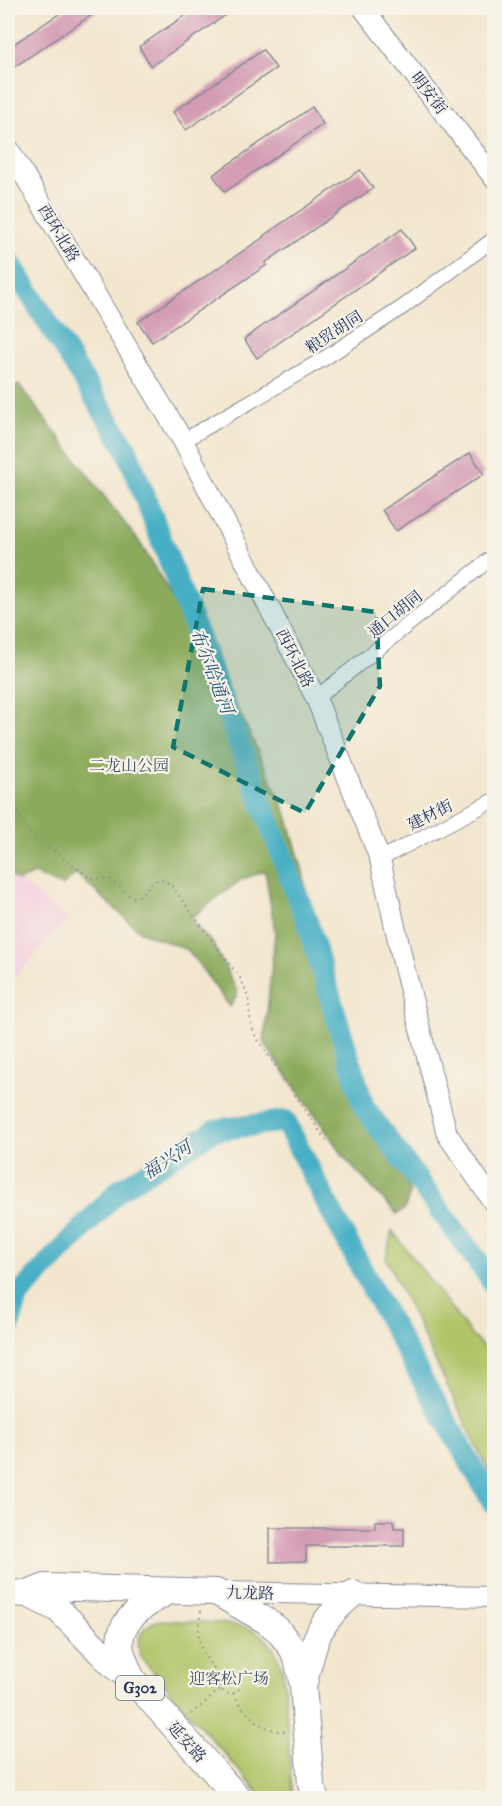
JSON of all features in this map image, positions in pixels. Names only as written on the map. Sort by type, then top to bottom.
[{"type":"highway","name":"九龙路","points":[[18,1594],[45,1587],[210,1592]]},
{"type":"highway","points":[[132,1679],[121,1650],[124,1627],[135,1612],[168,1591]]},
{"type":"highway","name":"G302","points":[[210,1592],[265,1620],[285,1637],[292,1648],[298,1662],[303,1686],[311,1794]]},
{"type":"highway","name":"延安路","points":[[18,1594],[58,1609],[113,1665],[132,1679],[238,1798]]},
{"type":"highway","points":[[303,1686],[316,1636],[338,1606],[353,1594]]},
{"type":"street","name":"明安街","points":[[363,8],[495,178]]},
{"type":"street","name":"西环北路","points":[[8,148],[183,441],[316,698],[380,859],[409,988],[447,1134],[495,1203]]},
{"type":"street","name":"粮贸胡同","points":[[183,441],[335,352],[403,307],[495,239]]},
{"type":"street","name":"通口胡同","points":[[316,698],[495,556]]},
{"type":"street","name":"建材街","points":[[380,859],[495,800]]},
{"type":"street","name":"九龙路","points":[[210,1592],[495,1597]]},
{"type":"path","points":[[8,804],[19,814],[28,831],[90,878],[111,879],[132,898],[141,895],[153,881],[164,880],[171,885],[241,979],[248,996],[251,1025],[256,1037],[327,1142]]},
{"type":"path","points":[[210,1592],[198,1626],[199,1643],[209,1664],[223,1677]]},
{"type":"path","points":[[232,1674],[240,1680],[238,1689],[233,1693],[227,1693],[222,1688],[223,1677],[232,1674]]},
{"type":"path","points":[[175,1728],[222,1688]]},
{"type":"path","points":[[233,1693],[244,1712],[266,1727],[281,1732],[307,1731]]},
{"type":"highlighted area","points":[[203,589],[376,612],[380,686],[305,813],[173,747]]},
{"type":"shaded area","points":[[8,873],[69,919],[8,984]]},
{"type":"green space","name":"二龙山公园","points":[[19,385],[140,543],[241,715],[286,812],[303,872],[322,1000],[410,1192],[405,1209],[397,1214],[347,1161],[264,1043],[275,932],[265,871],[242,879],[191,918],[212,942],[238,993],[230,1007],[188,950],[141,932],[76,874],[62,886],[34,874],[18,881],[8,873],[8,387]]},
{"type":"green space","points":[[392,1230],[472,1336],[494,1356],[494,1482],[386,1259]]},
{"type":"green space","name":"迎客松广场","points":[[162,1620],[236,1625],[255,1631],[271,1645],[281,1664],[284,1678],[292,1791],[287,1798],[263,1798],[144,1661],[139,1647],[141,1635],[149,1625]]},
{"type":"building","points":[[68,8],[102,8],[8,71],[8,48]]},
{"type":"building","points":[[196,8],[236,8],[151,66],[139,47]]},
{"type":"building","points":[[263,50],[276,68],[186,130],[173,112]]},
{"type":"building","points":[[312,107],[323,124],[225,192],[213,175]]},
{"type":"building","points":[[360,170],[373,188],[265,263],[267,265],[152,342],[138,322]]},
{"type":"building","points":[[402,229],[415,248],[257,358],[244,339]]},
{"type":"building","points":[[470,453],[484,474],[396,531],[382,510]]},
{"type":"building","points":[[375,1521],[393,1521],[394,1528],[404,1528],[404,1546],[306,1546],[306,1561],[270,1562],[270,1528],[375,1528]]},
{"type":"waterway","name":"布尔哈通河","points":[[8,259],[126,448],[307,921],[364,1107],[494,1284]]},
{"type":"waterway","name":"福兴河","points":[[8,1330],[18,1296],[119,1190],[215,1130],[285,1121],[386,1314],[494,1504]]}]
